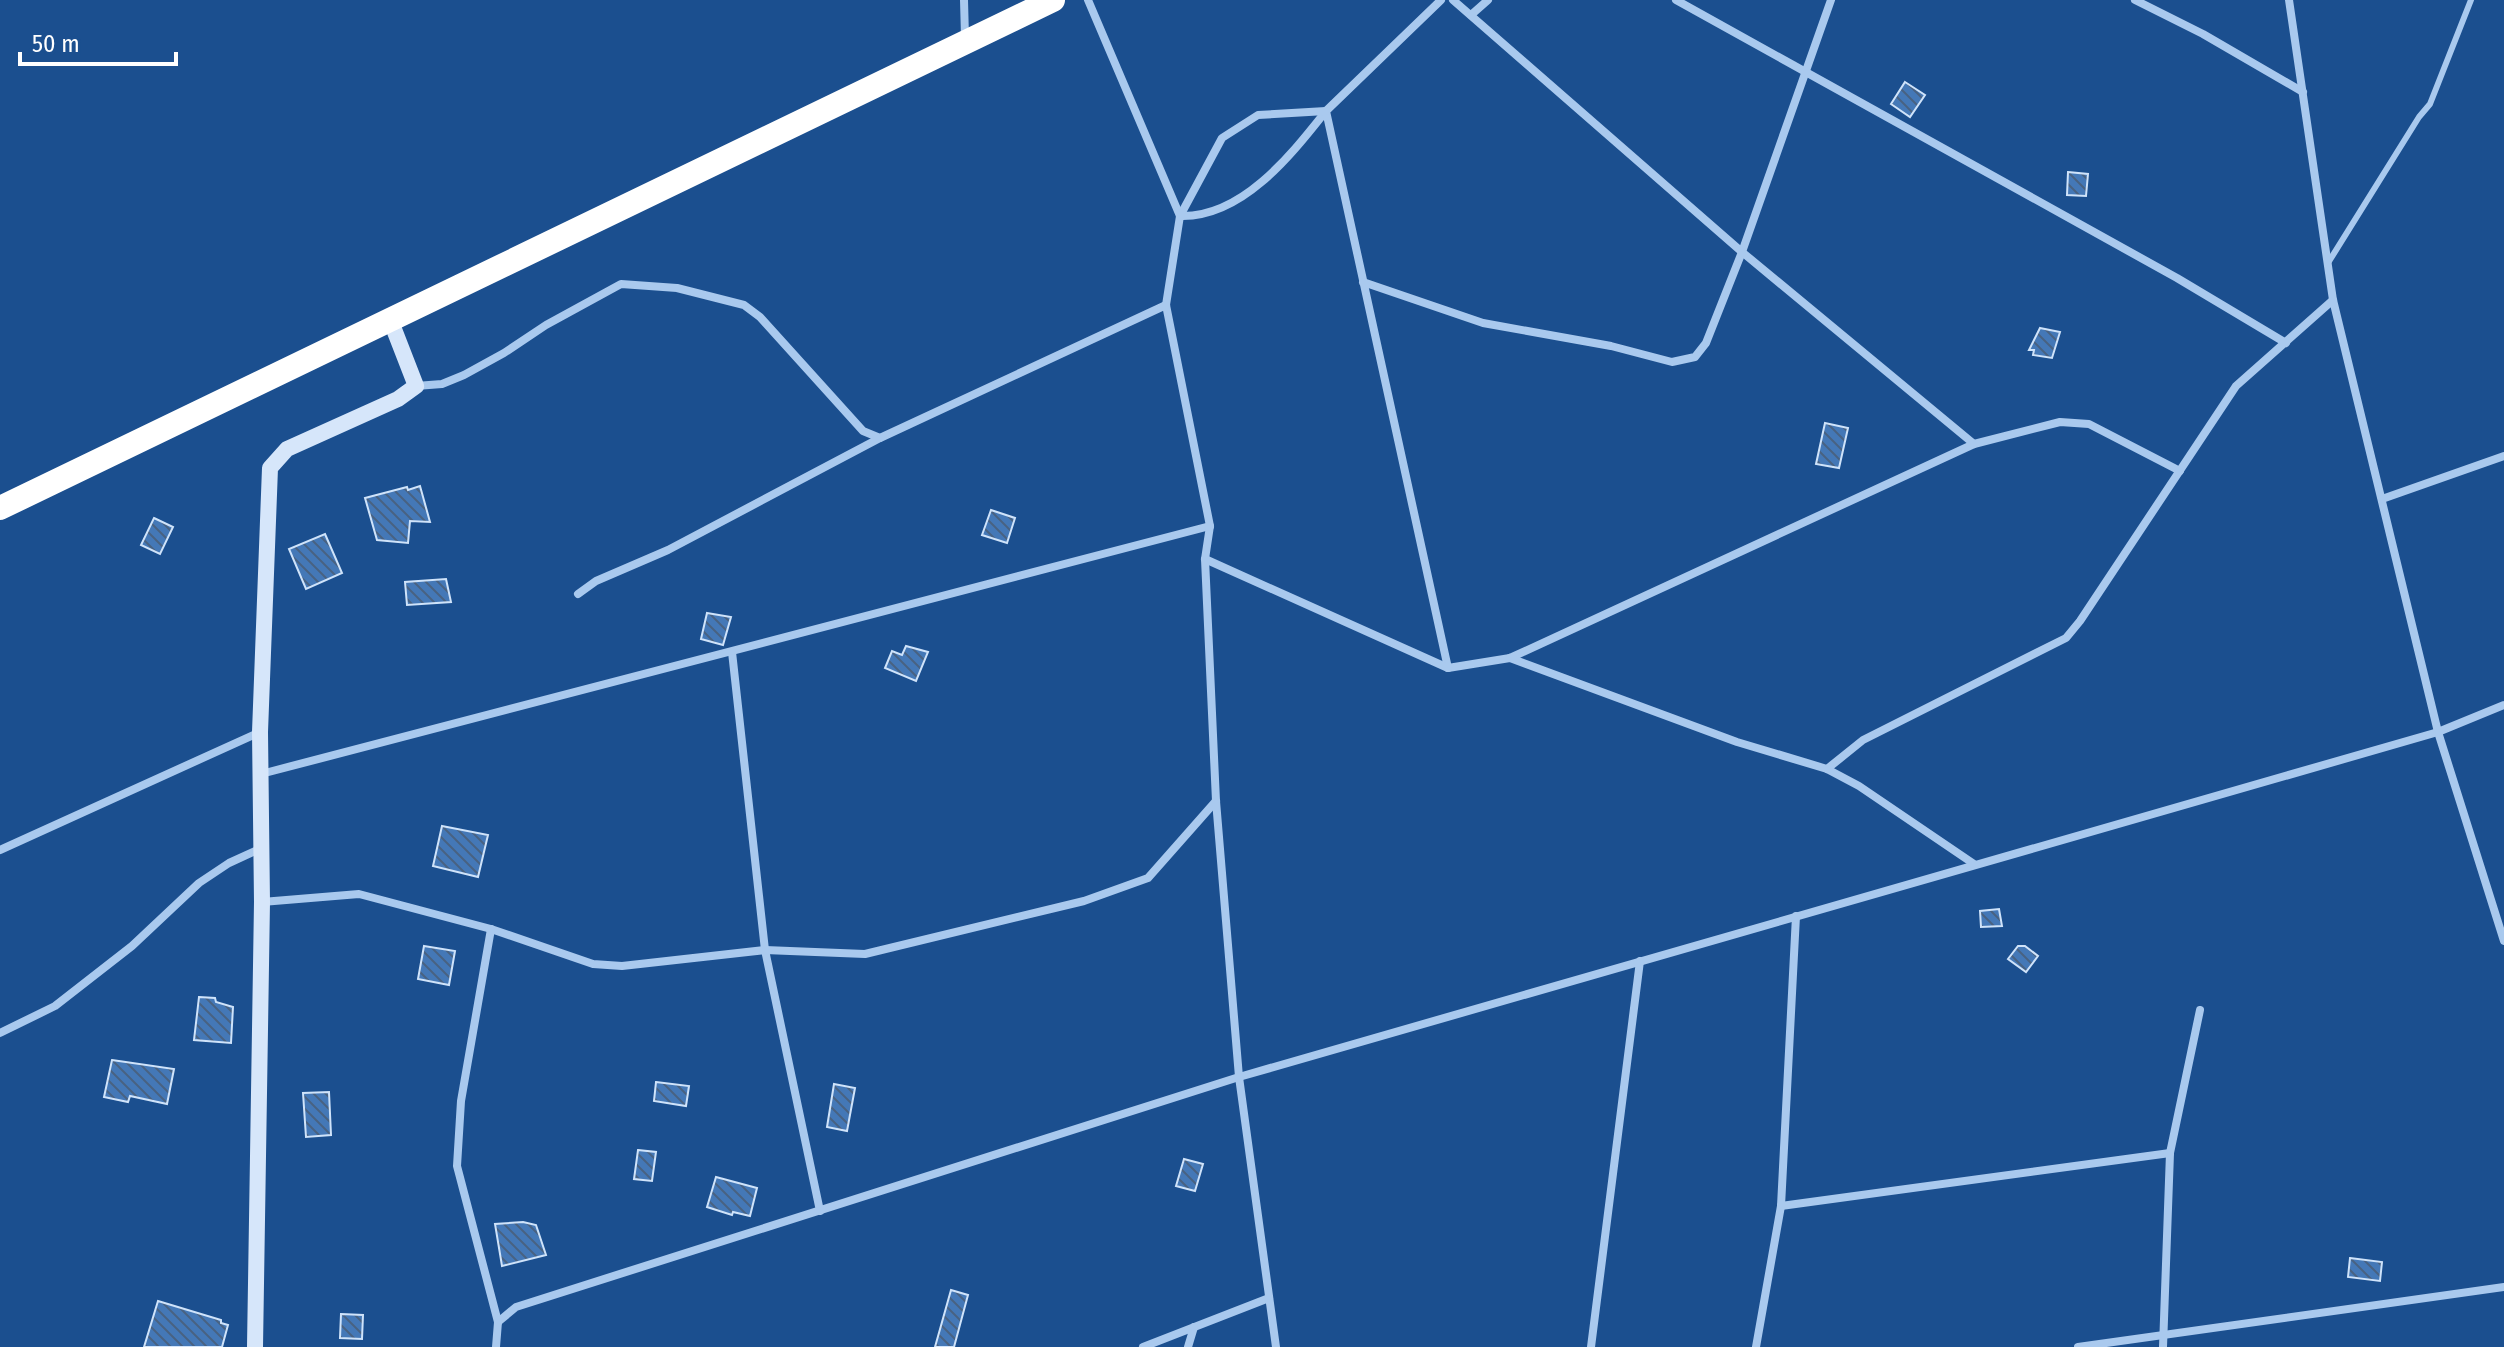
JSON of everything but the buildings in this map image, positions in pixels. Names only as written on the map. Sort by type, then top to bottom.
[{"type":"highway","points":[[0,508],[1053,0]]},
{"type":"street","points":[[964,0],[966,42]]},
{"type":"street","points":[[1088,0],[1180,216]]},
{"type":"street","points":[[1180,216],[1201,217],[1241,197],[1287,160],[1326,111],[1441,0]]},
{"type":"street","points":[[1453,0],[1742,252],[1974,444]]},
{"type":"street","points":[[1471,15],[1488,0]]},
{"type":"street","points":[[1676,0],[2177,278],[2286,343]]},
{"type":"street","points":[[1363,282],[1483,323],[1611,346],[1672,362],[1695,357],[1706,343],[1742,252],[1831,0]]},
{"type":"street","points":[[2135,0],[2203,34],[2303,92]]},
{"type":"street","points":[[2289,0],[2333,300],[2438,732],[2504,941]]},
{"type":"street","points":[[1276,1347],[1239,1077],[1216,801],[1205,559],[1210,526],[1166,305],[1180,216],[1222,138],[1258,115],[1326,111]]},
{"type":"street","points":[[1326,111],[1448,668]]},
{"type":"street","points":[[255,1347],[262,902],[260,732],[270,468],[287,449],[398,399],[416,386],[442,384],[464,375],[621,284],[677,288],[744,305],[760,317],[863,431],[880,438]]},
{"type":"street","points":[[1827,769],[1863,740],[2066,638],[2236,386],[2333,300]]},
{"type":"street","points":[[578,594],[596,581],[668,550],[880,438],[1166,305]]},
{"type":"street","points":[[390,319],[416,386]]},
{"type":"street","points":[[1205,559],[1448,668],[1510,658],[1974,444],[2060,422],[2089,424],[2180,471]]},
{"type":"street","points":[[2382,499],[2504,456]]},
{"type":"street","points":[[261,774],[1210,526]]},
{"type":"street","points":[[732,652],[765,950],[820,1211]]},
{"type":"street","points":[[1510,658],[1737,742],[1827,769],[1859,786],[1974,864]]},
{"type":"street","points":[[498,1322],[516,1307],[1239,1077],[2438,732],[2504,705]]},
{"type":"street","points":[[0,850],[260,732]]},
{"type":"street","points":[[262,902],[359,894],[491,929],[593,964],[622,966],[765,950],[865,954],[1084,901],[1148,878],[1216,801]]},
{"type":"street","points":[[0,1033],[55,1006],[132,946],[199,883],[229,863],[262,848]]},
{"type":"street","points":[[1756,1347],[1781,1206],[1796,916]]},
{"type":"street","points":[[491,929],[461,1101],[457,1166],[498,1322],[496,1347]]},
{"type":"street","points":[[1591,1347],[1640,961]]},
{"type":"street","points":[[2163,1347],[2170,1153],[2200,1010]]},
{"type":"street","points":[[1781,1206],[2170,1153]]},
{"type":"street","points":[[2078,1347],[2504,1287]]},
{"type":"street","points":[[1143,1347],[1269,1298]]},
{"type":"street","points":[[1188,1347],[1194,1327]]},
{"type":"lane","points":[[2328,263],[2430,104],[2471,0]]}]
